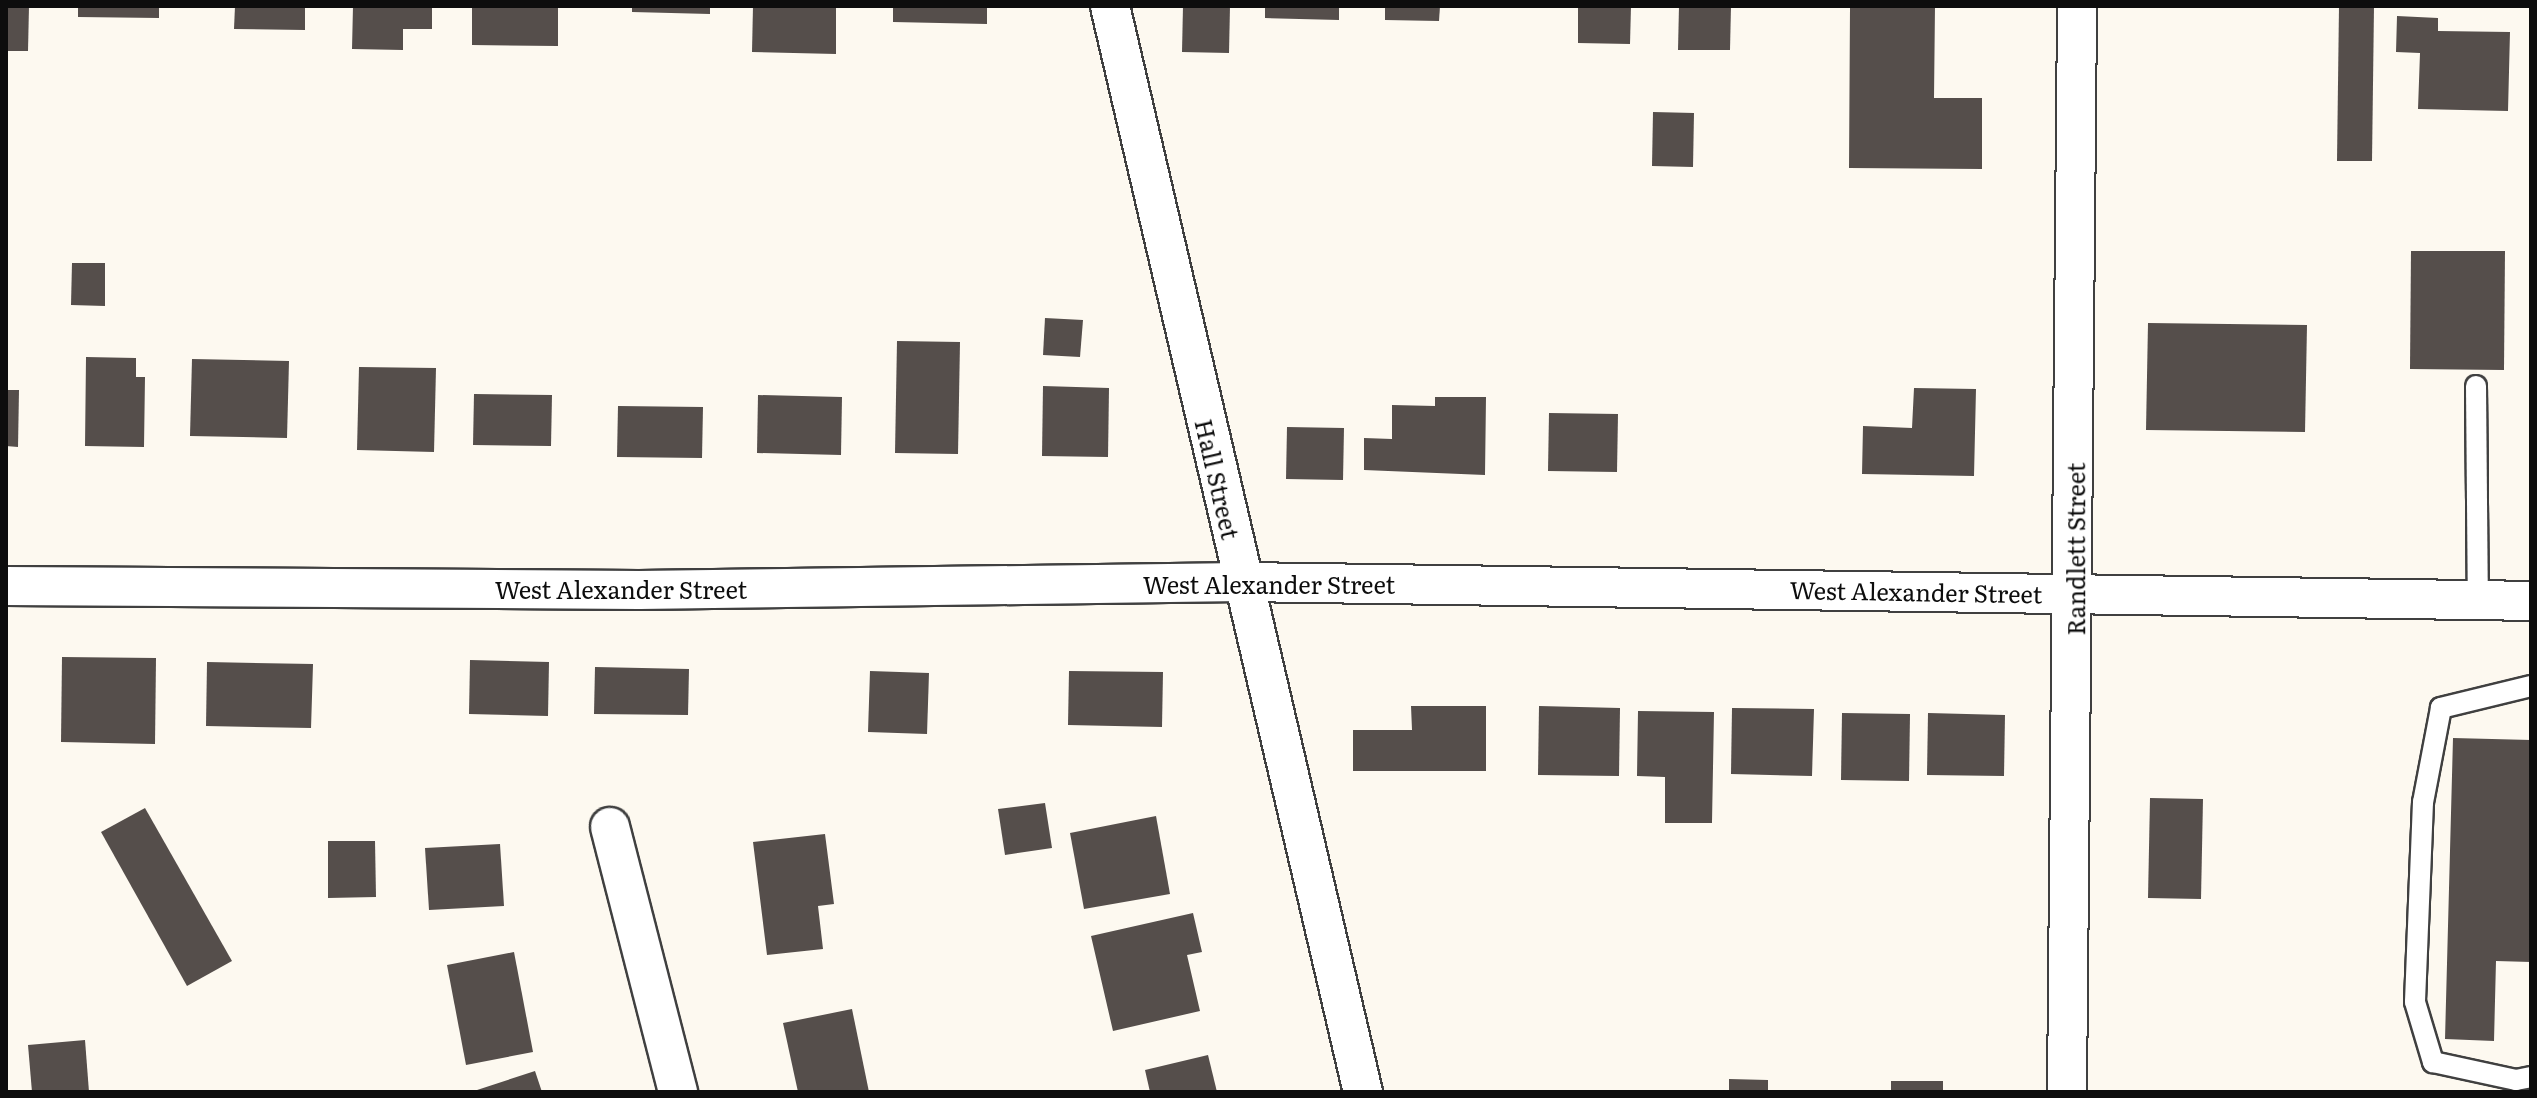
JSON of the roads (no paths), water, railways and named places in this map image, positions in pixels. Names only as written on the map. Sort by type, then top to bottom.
[{"type":"street","name":"Hall Street","points":[[1110,6],[1363,1092]]},
{"type":"street","name":"Randlett Street","points":[[2067,1092],[2075,593],[2077,6]]},
{"type":"street","name":"West Alexander Street","points":[[6,586],[639,590],[1242,582],[2531,601]]},
{"type":"street","points":[[610,827],[678,1092]]},
{"type":"lane","points":[[2476,386],[2478,600]]},
{"type":"lane","points":[[2531,686],[2441,708],[2423,802],[2415,1002],[2433,1062],[2516,1080],[2531,1077]]}]
